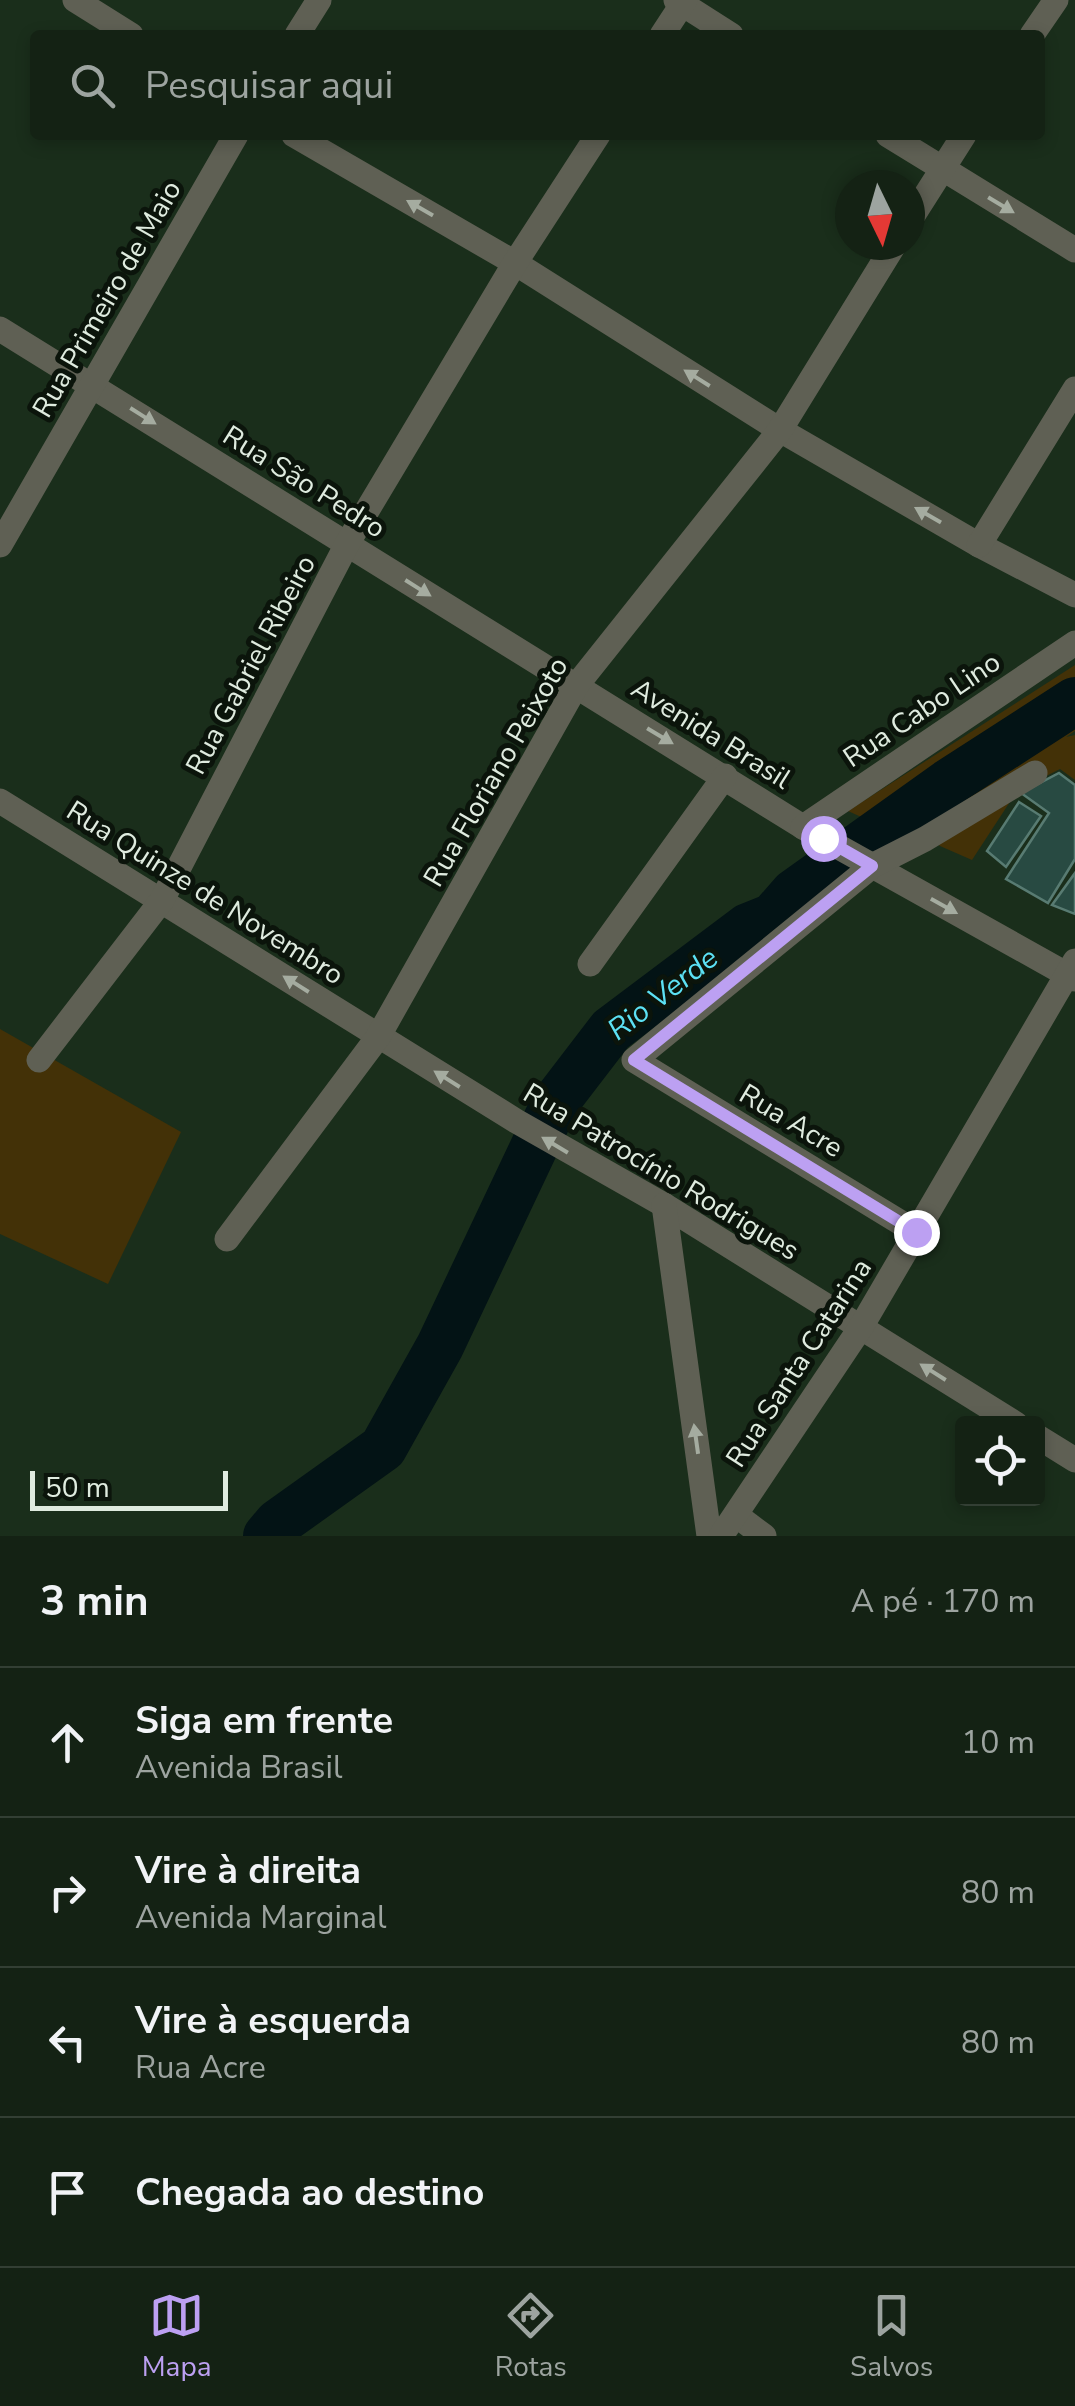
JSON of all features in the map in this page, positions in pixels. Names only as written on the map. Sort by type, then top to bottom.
[{"type":"street","points":[[75,0],[123,30]]},
{"type":"street","points":[[300,30],[319,0]]},
{"type":"street","points":[[1036,30],[1058,0],[1075,10]]},
{"type":"street","points":[[665,30],[681,1],[724,30]]},
{"type":"street","name":"Rua Primeiro de Maio","points":[[0,545],[233,140]]},
{"type":"street","points":[[303,140],[515,263],[780,430],[979,545],[1075,595]]},
{"type":"street","name":"Rua Gabriel Ribeiro","points":[[39,1060],[162,900],[347,544],[515,263],[595,140]]},
{"type":"street","points":[[896,140],[1075,250]]},
{"type":"street","points":[[925,196],[961,140]]},
{"type":"street","name":"Rua Floriano Peixoto","points":[[227,1239],[378,1036],[576,686],[780,430],[885,260]]},
{"type":"street","name":"Rua São Pedro","points":[[0,328],[576,686]]},
{"type":"street","points":[[979,545],[1075,389]]},
{"type":"street","name":"Rua Cabo Lino","points":[[813,833],[1075,643]]},
{"type":"street","name":"Avenida Brasil","points":[[576,686],[813,833],[1072,971]]},
{"type":"street","points":[[866,863],[924,839],[1035,773]]},
{"type":"street","points":[[590,964],[725,776]]},
{"type":"street","name":"Rua Quinze de Novembro","points":[[0,800],[378,1036]]},
{"type":"street","name":"Rua Acre","points":[[866,863],[634,1060],[916,1232]]},
{"type":"street","name":"Rua Santa Catarina","points":[[728,1525],[861,1327],[1072,971]]},
{"type":"street","name":"Rua Patrocínio Rodrigues","points":[[378,1036],[594,1168],[664,1206],[1003,1416]]},
{"type":"street","points":[[664,1206],[709,1536]]},
{"type":"street","points":[[1045,1441],[1075,1460]]},
{"type":"street","points":[[728,1525],[764,1536]]},
{"type":"shaded area","points":[[1075,665],[1075,687],[870,821],[848,811]]},
{"type":"shaded area","points":[[1075,707],[1075,731],[1066,737],[1075,735],[1075,780],[1060,769],[1017,791],[972,860],[940,846],[918,827],[903,837],[892,830]]},
{"type":"shaded area","points":[[0,1029],[181,1132],[108,1284],[0,1234]]},
{"type":"building","points":[[1059,773],[1075,785],[1075,859],[1048,903],[1006,879],[1049,813],[1021,793]]},
{"type":"building","points":[[1019,802],[1041,816],[1006,867],[987,851]]},
{"type":"building","points":[[1075,873],[1075,914],[1052,905]]},
{"type":"waterway","name":"Rio Verde","points":[[267,1536],[278,1523],[383,1448],[440,1346],[555,1103],[611,1030],[748,927],[773,917],[794,893],[948,783],[1075,701]]},
{"type":"route","points":[[823,838],[872,866],[634,1060],[916,1232]]}]
